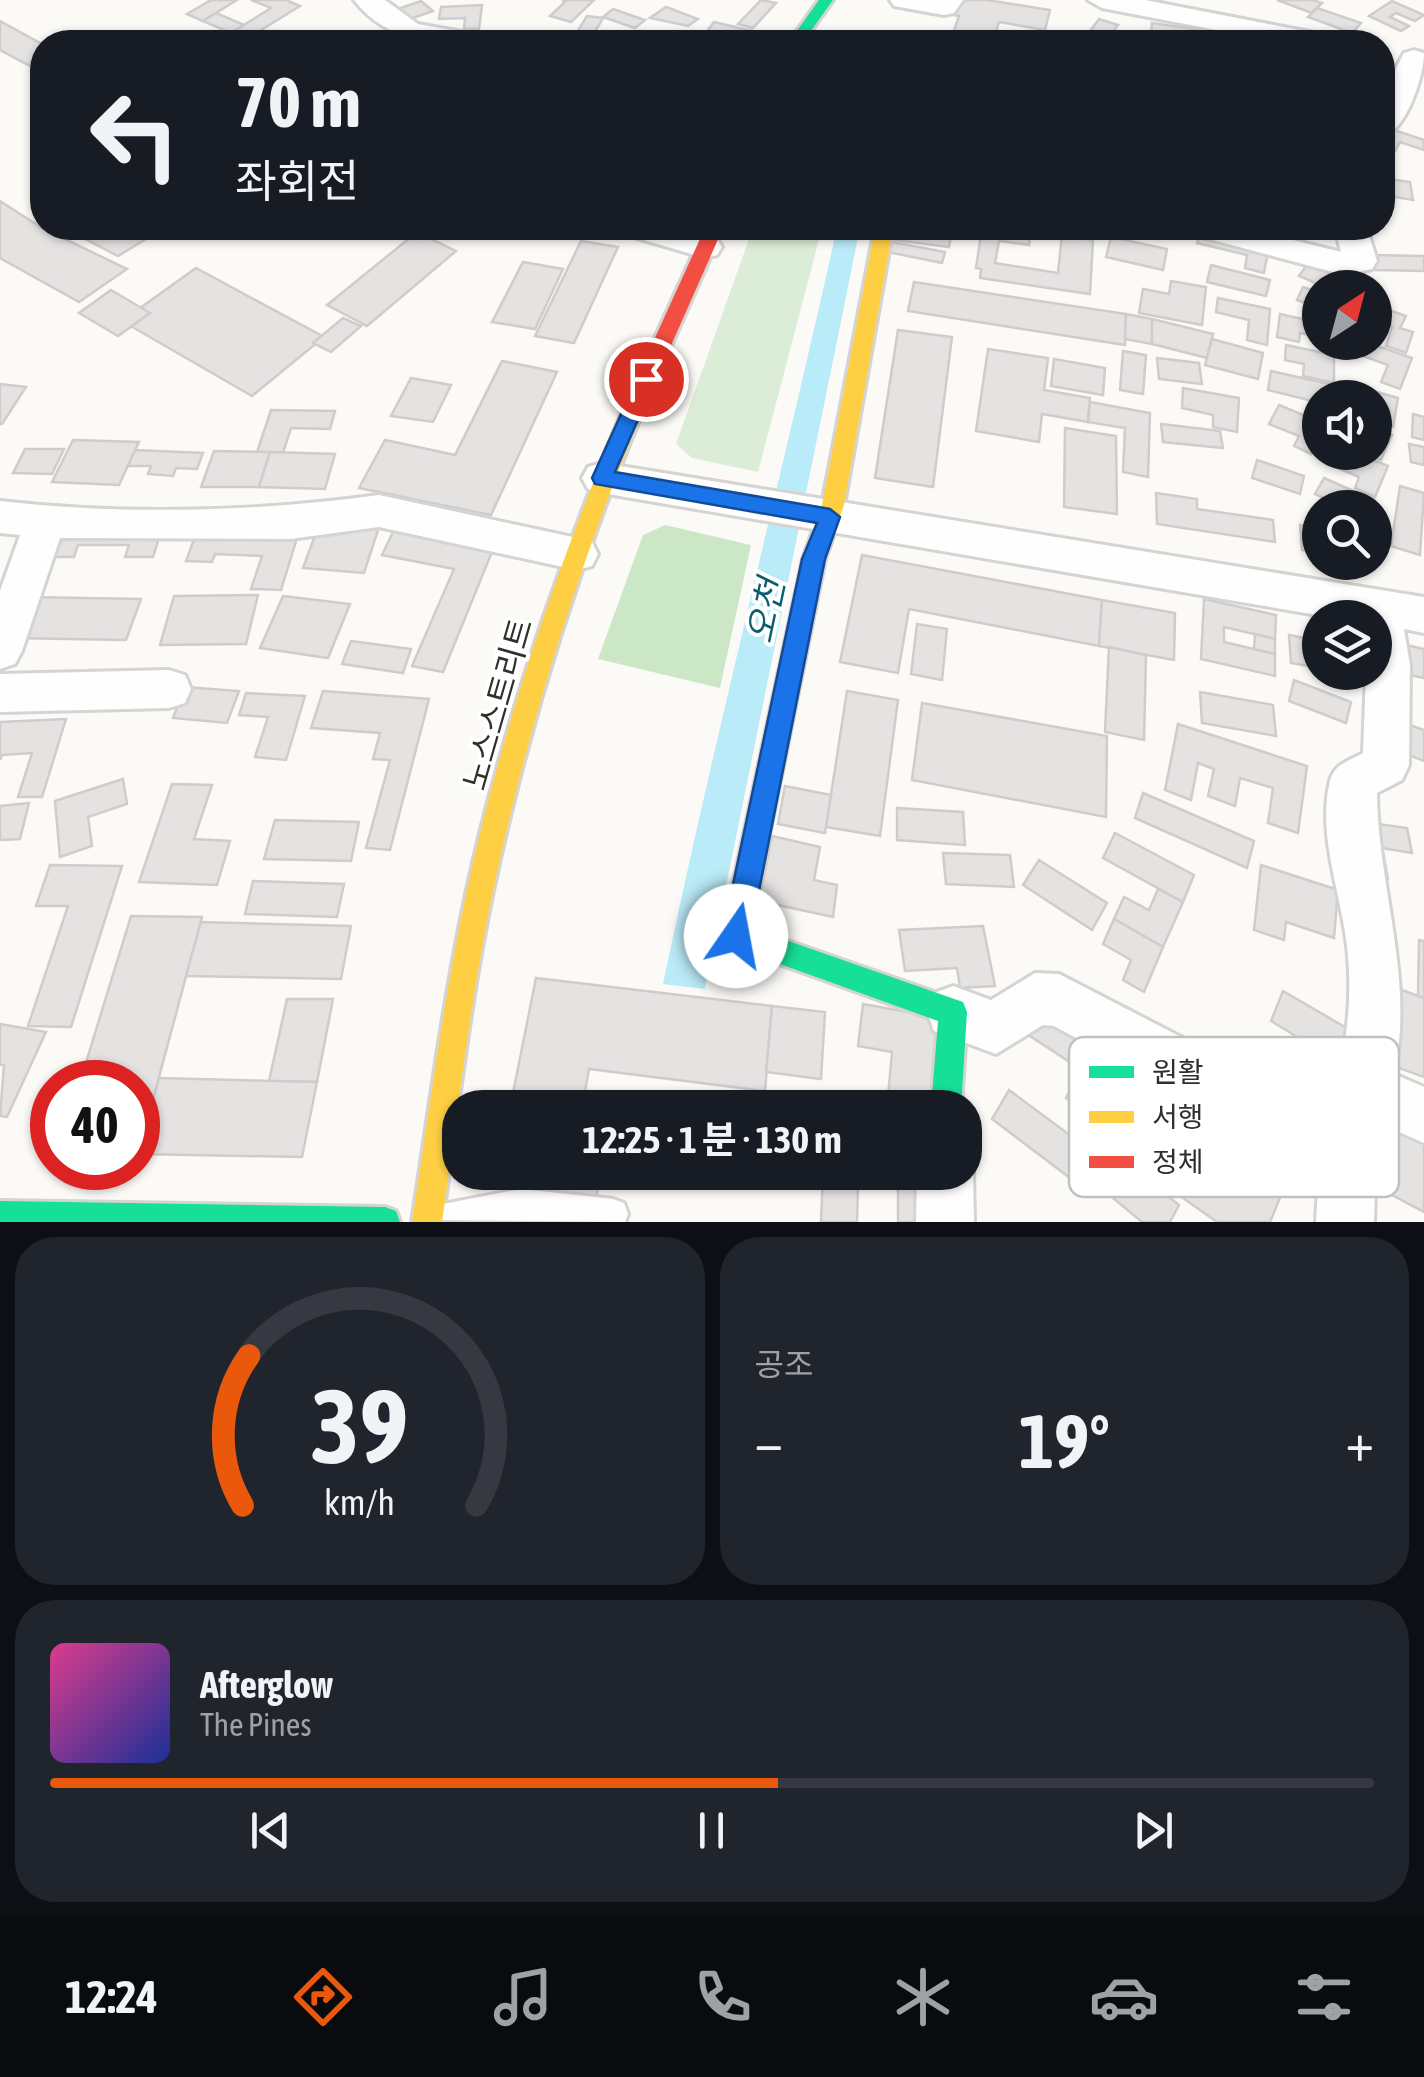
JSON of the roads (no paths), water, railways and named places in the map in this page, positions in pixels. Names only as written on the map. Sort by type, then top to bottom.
[{"type":"main road","points":[[805,30],[826,0]]},
{"type":"main road","name":"노스스트리트","points":[[429,1222],[465,965],[524,716],[602,478],[708,240]]},
{"type":"main road","points":[[882,240],[736,936],[952,1012],[947,1090]]},
{"type":"main road","points":[[0,1216],[385,1222]]},
{"type":"street","points":[[368,0],[406,30]]},
{"type":"street","points":[[1102,0],[1249,30]]},
{"type":"street","points":[[1231,27],[1259,0]]},
{"type":"street","points":[[930,2],[930,30]]},
{"type":"street","points":[[1395,104],[1419,60]]},
{"type":"street","points":[[1252,240],[1344,264],[1360,261],[1354,240]]},
{"type":"street","points":[[602,478],[1402,611],[1388,665],[1386,764],[1353,782],[1353,836],[1374,955],[1376,1037]]},
{"type":"street","points":[[0,517],[45,522],[290,523],[332,514],[379,511],[577,554]]},
{"type":"street","points":[[0,651],[45,522]]},
{"type":"street","points":[[0,693],[169,688]]},
{"type":"street","points":[[952,1012],[996,1028],[1034,999],[1059,1000],[1128,1037]]},
{"type":"street","points":[[1399,1104],[1424,1115]]},
{"type":"street","points":[[944,1190],[945,1222]]},
{"type":"street","points":[[1344,1222],[1345,1197]]},
{"type":"lane","points":[[429,1222],[521,1204],[613,1214]]},
{"type":"water","name":"오천","points":[[834,240],[858,240],[705,989],[663,984]]}]
